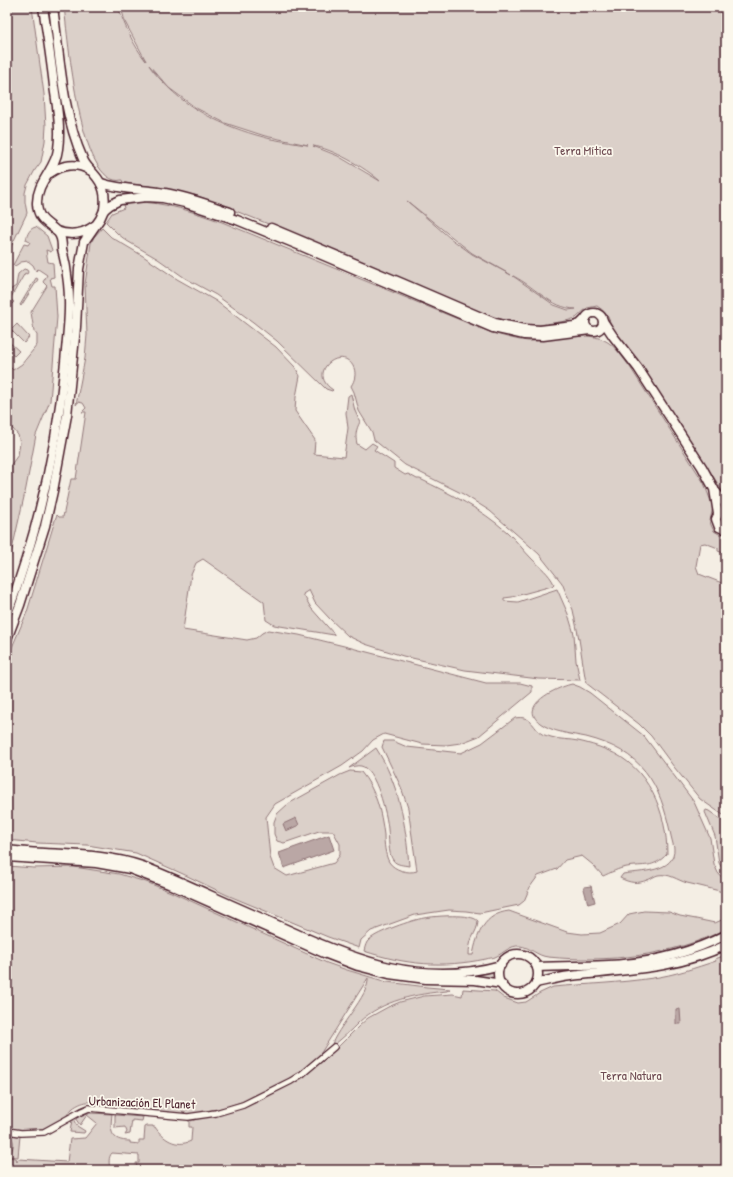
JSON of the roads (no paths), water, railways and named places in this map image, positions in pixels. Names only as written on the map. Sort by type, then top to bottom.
[{"type":"main road","points":[[7,615],[37,523],[60,412],[69,308],[66,266],[60,236],[46,223],[40,215],[37,206],[37,194],[41,184],[56,159],[58,148],[58,113],[43,7]]},
{"type":"main road","points":[[53,7],[68,111],[78,148],[85,164],[95,174],[101,183],[106,196],[104,210]]},
{"type":"main road","points":[[47,175],[61,167],[66,166],[76,166],[95,174]]},
{"type":"main road","points":[[101,183],[120,189],[164,192],[186,197],[239,215],[495,323],[525,329],[540,330],[574,326],[580,324],[590,314],[597,313],[602,317],[603,322],[617,342],[638,368],[702,467],[714,489],[726,505]]},
{"type":"main road","points":[[7,639],[20,605],[45,526],[51,498],[67,414],[76,327],[79,269],[84,242],[104,210],[110,205],[120,200],[146,197],[163,198],[185,203],[237,220],[493,328],[524,335],[543,336],[593,330],[602,326],[603,322]]},
{"type":"main road","points":[[54,230],[65,234],[76,234],[87,230],[96,224]]},
{"type":"main road","points":[[586,318],[585,324],[593,330],[604,334],[617,342]]},
{"type":"main road","points":[[714,489],[722,512],[716,516],[716,522],[719,527],[725,530]]},
{"type":"main road","points":[[7,850],[81,854],[106,857],[128,862],[172,878],[338,952],[378,965],[439,973],[474,971],[501,965]]},
{"type":"main road","points":[[7,857],[90,862],[130,869],[169,884],[324,953],[358,966],[389,974],[426,979],[475,980],[502,984]]},
{"type":"main road","points":[[537,967],[622,964],[660,959],[700,946],[726,935]]},
{"type":"main road","points":[[536,982],[577,975],[662,966],[702,955],[726,945]]},
{"type":"main road","points":[[518,954],[530,958],[537,967],[538,972],[536,982],[530,990],[522,994],[508,991],[502,984],[499,973],[501,965],[507,958],[518,954]]},
{"type":"street","name":"Urbanización El Planet","points":[[7,1131],[21,1133],[44,1132],[89,1108],[188,1117],[216,1113],[243,1104],[291,1081],[302,1074],[334,1047]]},
{"type":"park label","name":"Terra Mítica","points":[[583,150]]},
{"type":"park label","name":"Terra Natura","points":[[631,1075]]}]
